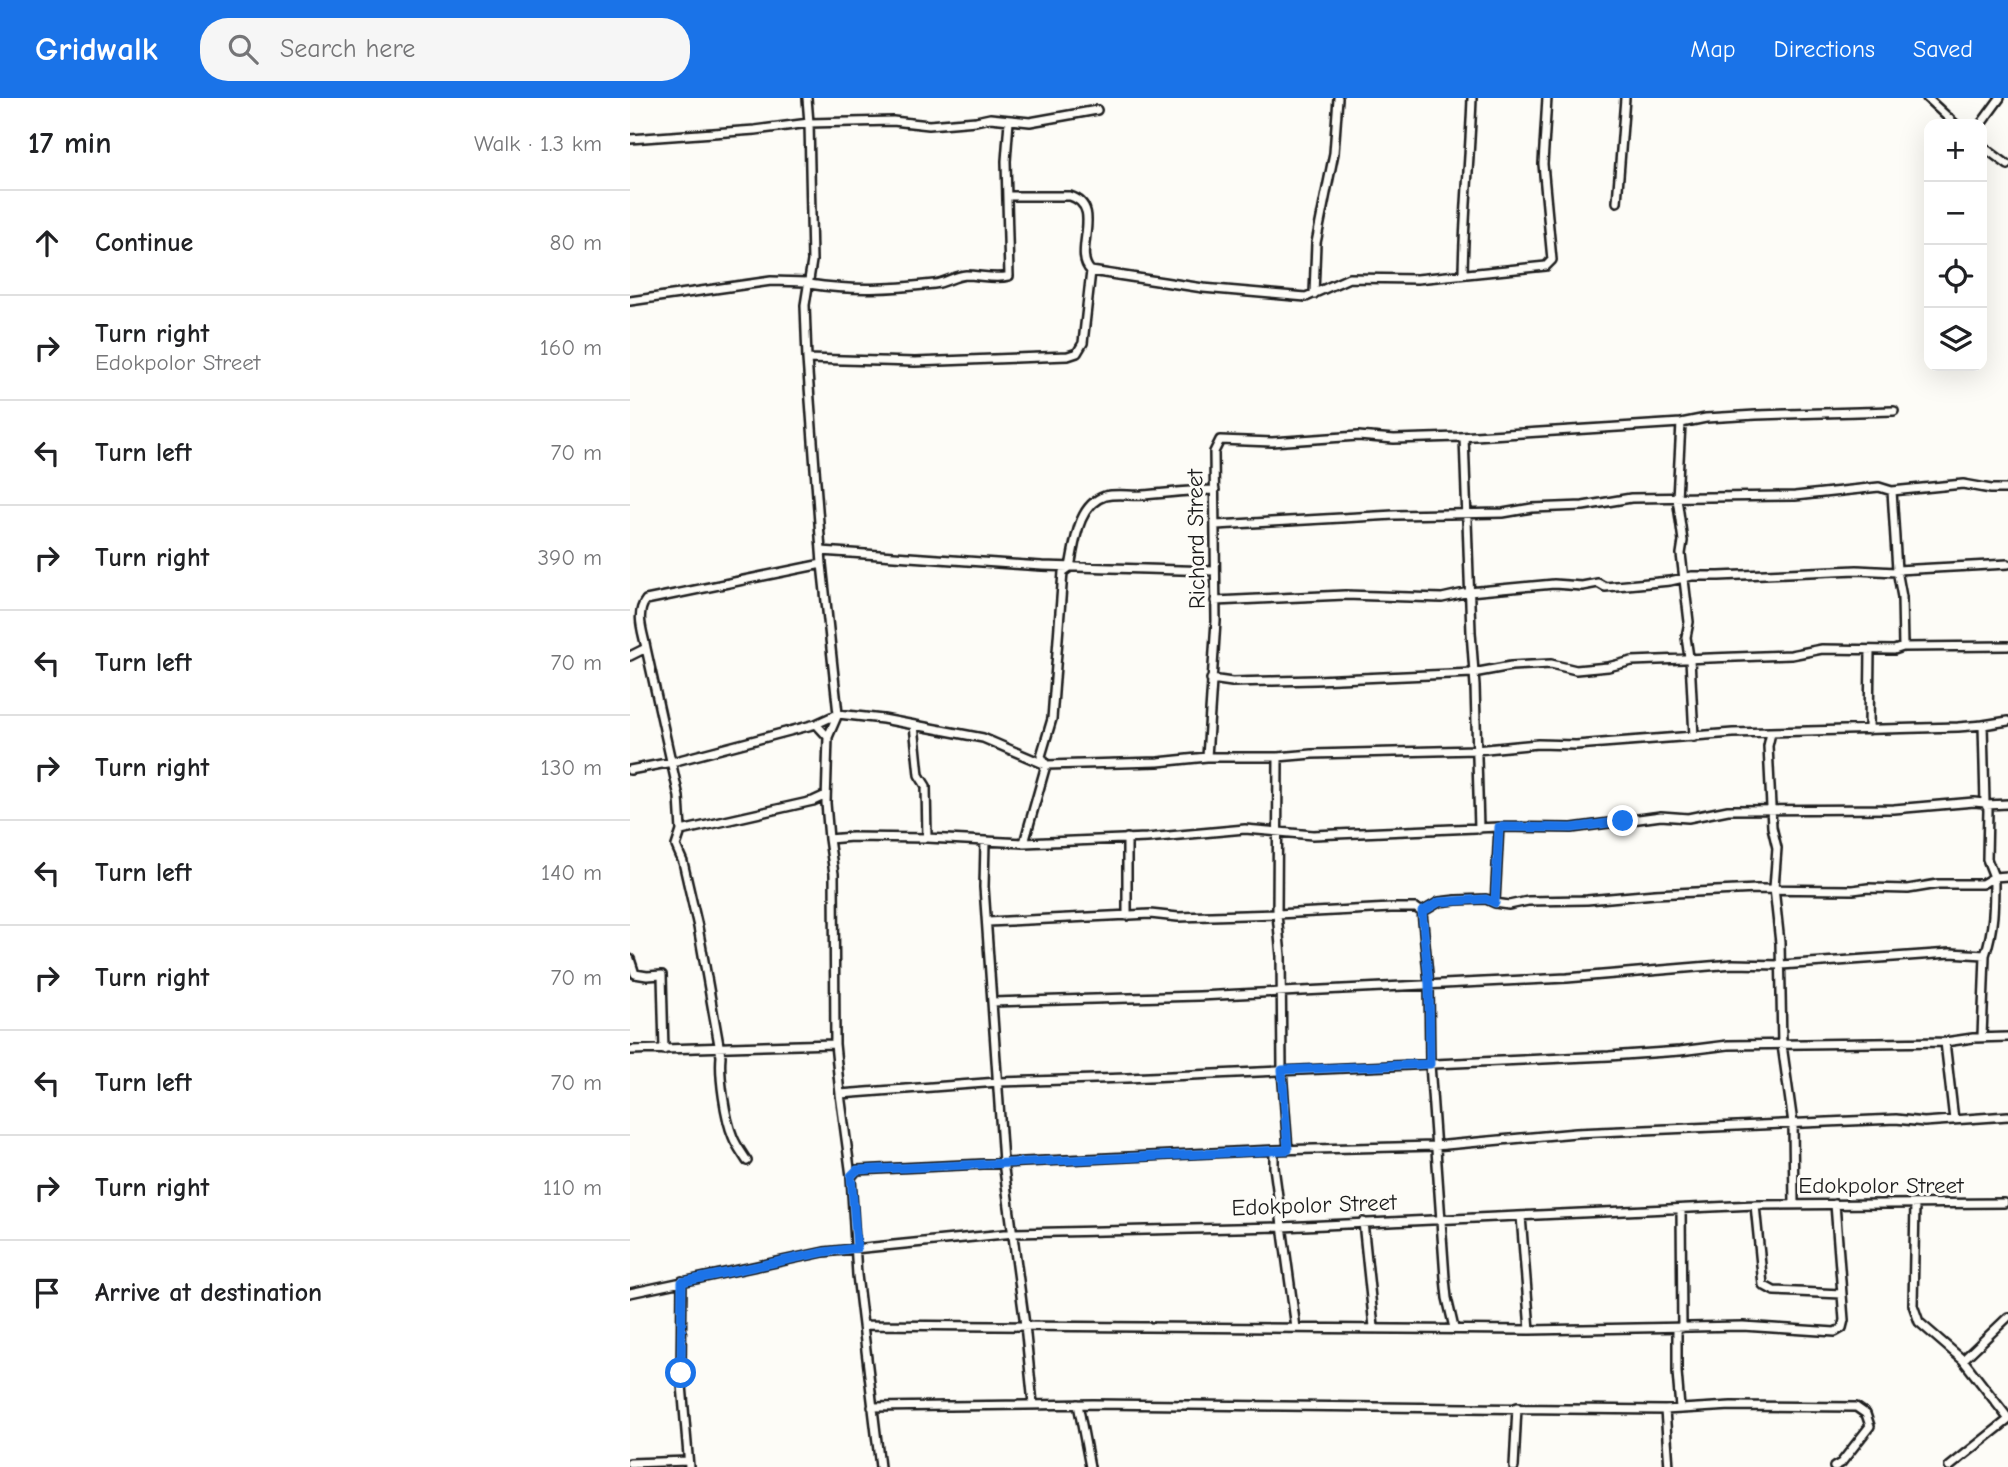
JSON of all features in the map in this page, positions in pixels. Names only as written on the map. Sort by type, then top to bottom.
[{"type":"street","points":[[807,98],[810,123],[812,261],[806,304],[807,359],[822,564],[838,714],[828,737],[826,795],[834,874],[835,1044],[851,1176],[856,1264],[880,1467]]},
{"type":"street","points":[[1314,294],[1316,243],[1332,165],[1338,98]]},
{"type":"street","points":[[1463,272],[1472,98]]},
{"type":"street","points":[[1091,271],[1258,295],[1306,297],[1349,278],[1417,279],[1546,265],[1552,260],[1543,164],[1547,98]]},
{"type":"street","points":[[1617,202],[1625,98]]},
{"type":"street","points":[[1927,98],[1950,119]]},
{"type":"street","points":[[1985,119],[2000,98]]},
{"type":"street","points":[[630,139],[755,130],[810,123],[893,121],[929,125],[990,118],[1009,121],[1050,120],[1097,110]]},
{"type":"street","points":[[630,301],[771,281],[808,283],[838,289],[884,290],[939,284],[953,277],[967,275],[1007,277],[1010,274],[1006,160],[1009,121]]},
{"type":"street","points":[[1987,150],[2008,165]]},
{"type":"street","points":[[807,359],[915,362],[1068,356],[1077,353],[1083,343],[1091,271],[1085,262],[1084,204],[1070,196],[1008,196]]},
{"type":"street","points":[[1479,829],[1464,437],[1681,423],[1706,418],[1894,411]]},
{"type":"street","points":[[1681,423],[1677,498],[1689,622],[1686,637],[1690,658],[1694,737]]},
{"type":"street","name":"Richard Street","points":[[1207,757],[1215,601],[1214,452],[1220,440],[1272,442],[1358,436],[1394,439],[1464,437]]},
{"type":"street","points":[[1216,525],[1394,515],[1467,514],[1583,506],[1631,498],[1795,496],[1879,487],[1892,491],[1963,484],[2008,489]]},
{"type":"street","points":[[1024,843],[1046,765],[1041,756],[1052,719],[1063,572],[1070,568],[1084,514],[1098,499],[1107,496],[1177,490],[1215,491]]},
{"type":"street","points":[[1892,491],[1897,571],[1902,597],[1903,647]]},
{"type":"street","points":[[821,551],[1070,568],[1215,571]]},
{"type":"street","points":[[747,1161],[733,1138],[719,1074],[721,1056],[698,927],[683,862],[676,846],[681,831],[679,797],[640,609],[646,600],[822,564]]},
{"type":"street","points":[[1215,601],[1345,594],[1442,598],[1469,592],[1554,584],[1582,586],[1598,583],[1605,587],[1684,578],[1857,570],[1897,571],[2008,564]]},
{"type":"street","points":[[1211,679],[1257,682],[1473,673],[1511,666],[1551,664],[1576,670],[1632,662],[1791,655],[1822,649],[1894,650],[1903,647],[2008,646]]},
{"type":"street","points":[[630,656],[646,648]]},
{"type":"street","points":[[1869,730],[1870,650]]},
{"type":"street","points":[[630,770],[672,762],[816,723],[838,714],[883,719],[983,738],[1046,765],[1158,762],[1207,757],[1476,750],[1538,744],[1576,745],[2008,721]]},
{"type":"street","points":[[816,723],[828,737]]},
{"type":"street","points":[[1982,1037],[1985,955],[1994,912],[1994,877],[1987,859],[1983,724]]},
{"type":"street","points":[[915,725],[919,775],[926,786],[927,838]]},
{"type":"street","points":[[1771,733],[1768,746],[1772,827],[1777,848],[1774,888],[1780,943],[1782,1045],[1793,1123],[1794,1205]]},
{"type":"street","points":[[1278,757],[1277,914],[1281,956],[1282,1070],[1288,1150]]},
{"type":"street","points":[[681,831],[826,795]]},
{"type":"street","points":[[829,839],[927,838],[1024,843],[1147,838],[1245,829],[1314,835],[1499,827],[1572,828],[1661,816],[1688,818],[1728,810],[1894,809],[1950,803],[2008,804]]},
{"type":"street","points":[[1495,903],[1499,827]]},
{"type":"street","points":[[1127,838],[1127,916]]},
{"type":"street","points":[[985,842],[984,887],[1003,1162],[1033,1404]]},
{"type":"street","points":[[1422,912],[1439,902],[1486,899],[1509,905],[1528,901],[1774,888],[1908,890],[1938,884],[1982,884],[1994,877],[2008,876]]},
{"type":"street","points":[[988,922],[1391,908],[1416,908],[1422,912]]},
{"type":"street","points":[[1422,912],[1429,984],[1430,1064],[1441,1219],[1447,1297],[1454,1328]]},
{"type":"street","points":[[992,1002],[1199,996],[1567,978],[1733,964],[1781,965],[1928,954],[1985,955]]},
{"type":"street","points":[[630,959],[635,974],[662,975],[664,1050]]},
{"type":"street","points":[[840,1094],[998,1082],[1668,1052],[1728,1045],[1945,1042],[2008,1037]]},
{"type":"street","points":[[1945,1042],[1954,1120]]},
{"type":"street","points":[[630,1050],[835,1044]]},
{"type":"street","points":[[851,1176],[857,1170],[1003,1162],[1436,1146],[1576,1133],[1896,1119],[1924,1122],[2008,1116]]},
{"type":"street","points":[[1274,1150],[1296,1328]]},
{"type":"street","name":"Edokpolor Street","points":[[630,1293],[824,1252],[1014,1234],[1282,1227],[1755,1205],[2004,1203]]},
{"type":"street","points":[[864,1325],[1530,1330],[1742,1326],[1835,1332],[1842,1328],[1844,1320],[1835,1204]]},
{"type":"street","points":[[1915,1204],[1913,1306],[1919,1322],[1963,1360],[2008,1419],[1949,1467]]},
{"type":"street","points":[[1755,1205],[1763,1285],[1774,1291],[1842,1294]]},
{"type":"street","points":[[1680,1408],[1677,1372],[1681,1209]]},
{"type":"street","points":[[1521,1216],[1530,1330]]},
{"type":"street","points":[[1363,1222],[1374,1327]]},
{"type":"street","points":[[630,1463],[688,1464],[681,1373],[682,1282]]},
{"type":"street","points":[[1963,1360],[2008,1317]]},
{"type":"street","points":[[872,1407],[1033,1404],[1665,1410],[1731,1406],[1856,1407],[1866,1414],[1870,1426],[1841,1463],[1834,1467]]},
{"type":"street","points":[[1078,1404],[1090,1467]]},
{"type":"street","points":[[1514,1467],[1517,1407]]},
{"type":"street","points":[[1665,1410],[1670,1467]]},
{"type":"route","points":[[681,1373],[682,1282],[824,1252],[857,1248],[851,1176],[857,1170],[1069,1158],[1288,1150],[1282,1070],[1430,1064],[1429,984],[1422,912],[1439,902],[1486,899],[1495,903],[1499,827],[1572,828],[1623,821]]}]
